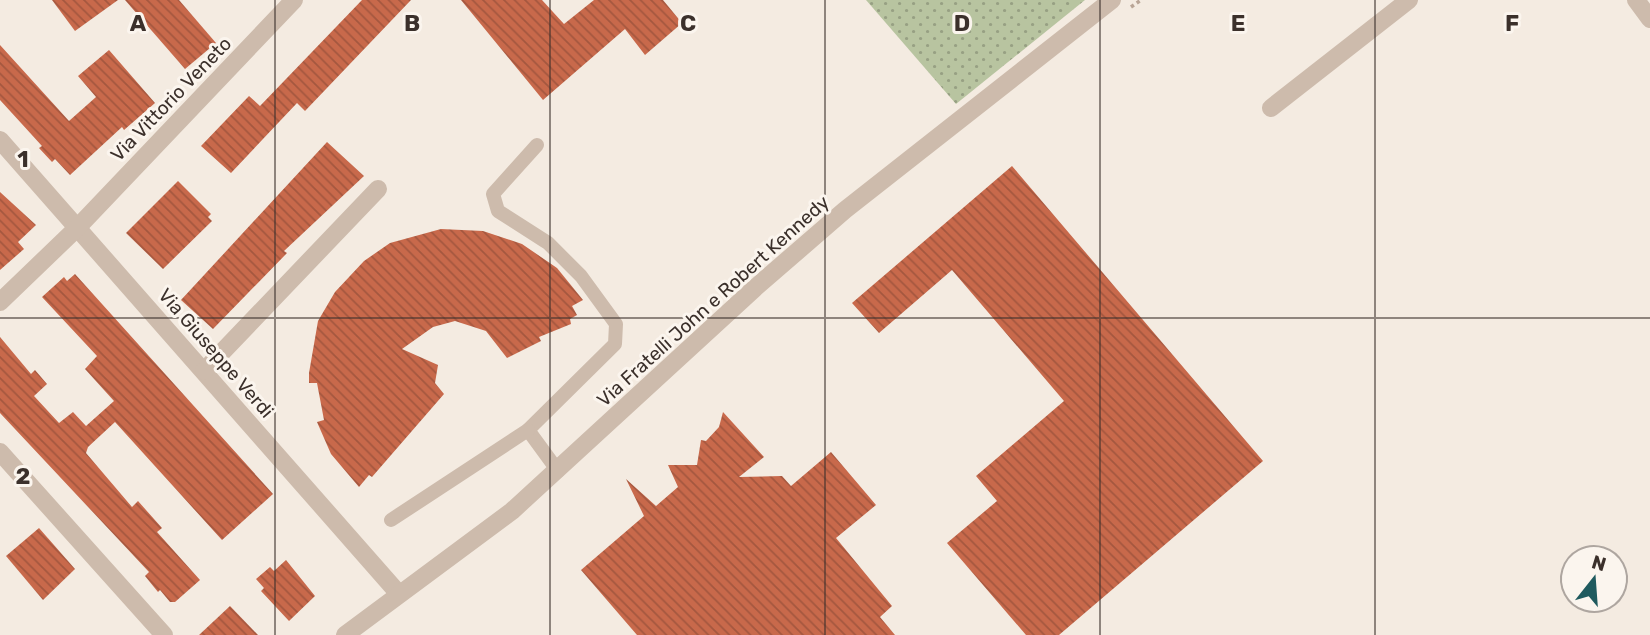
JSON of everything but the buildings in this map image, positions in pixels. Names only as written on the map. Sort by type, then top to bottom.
[{"type":"street","name":"Via Vittorio Veneto","points":[[0,302],[78,227],[294,0]]},
{"type":"street","name":"Via Fratelli John e Robert Kennedy","points":[[345,635],[512,511],[692,345],[845,210],[1112,0]]},
{"type":"street","points":[[1271,108],[1409,0]]},
{"type":"street","name":"Via Giuseppe Verdi","points":[[0,140],[399,594]]},
{"type":"street","points":[[204,371],[377,189]]},
{"type":"street","points":[[0,452],[164,635]]},
{"type":"lane","points":[[391,520],[528,430],[615,344],[616,324],[581,276],[548,243],[498,211],[493,194],[537,145]]},
{"type":"lane","points":[[528,430],[558,471]]},
{"type":"green space","points":[[866,0],[1085,0],[956,104]]}]
